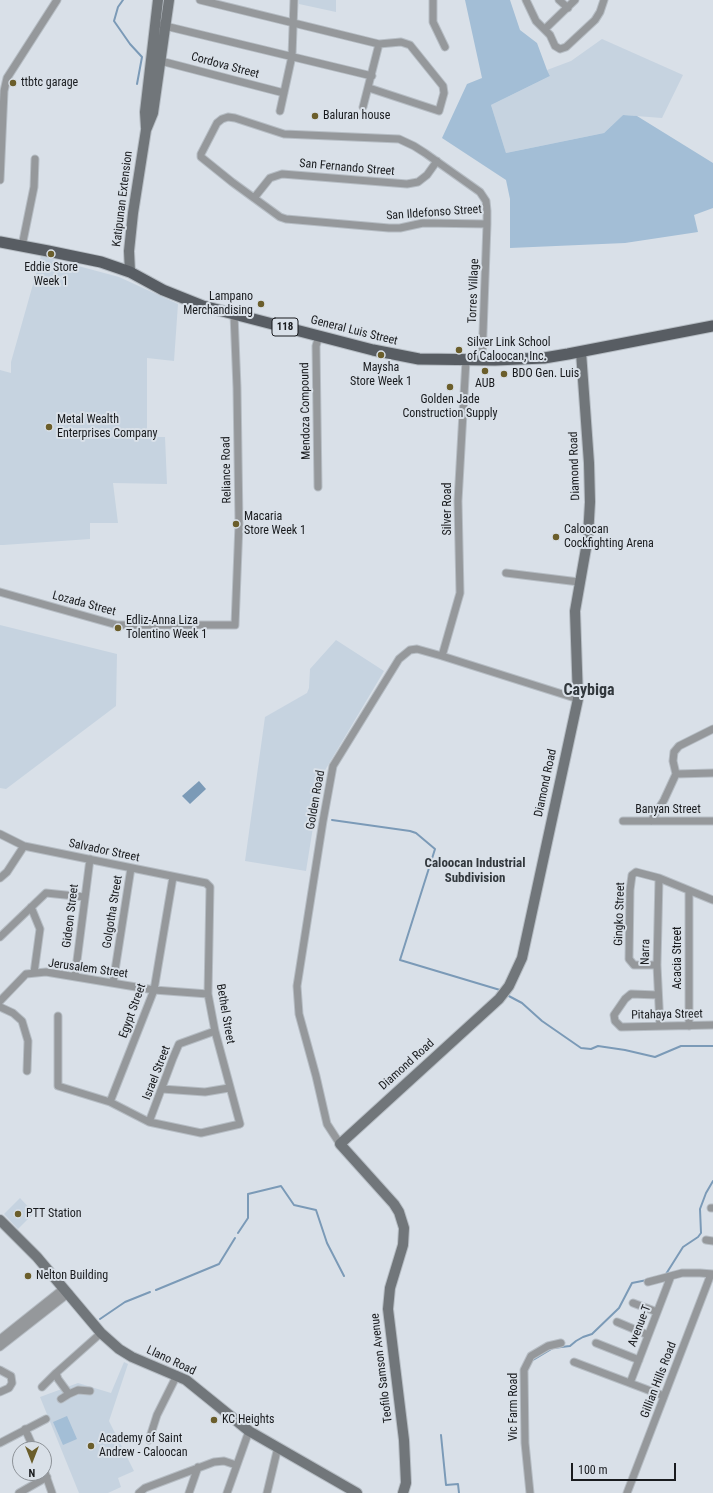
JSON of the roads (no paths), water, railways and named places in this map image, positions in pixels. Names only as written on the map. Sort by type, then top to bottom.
[{"type":"main road","name":"Katipunan Extension","points":[[155,60],[155,24],[158,0]]},
{"type":"main road","name":"Katipunan Extension","points":[[130,272],[129,251],[132,213],[146,130],[144,112],[155,60],[166,27],[169,0]]},
{"type":"main road","name":"General Luis Street","points":[[0,242],[89,259],[130,272],[163,290],[187,300],[319,336],[395,355],[419,359],[482,360],[544,358],[713,326]]},
{"type":"main road","name":"Diamond Road","points":[[340,1144],[504,993],[522,958],[578,699],[575,611],[588,537],[590,502],[589,463],[581,352]]},
{"type":"main road","name":"Teofilo Samson Avenue","points":[[340,1144],[393,1203],[399,1212],[404,1228],[403,1245],[390,1288],[388,1310],[404,1440],[406,1483],[403,1493]]},
{"type":"main road","name":"Llano Road","points":[[0,1220],[38,1257],[101,1333],[119,1349],[129,1355],[186,1380],[249,1431],[357,1493]]},
{"type":"street","points":[[0,180],[4,91],[3,77],[57,0]]},
{"type":"street","points":[[200,0],[379,44],[400,42],[410,45],[443,86],[444,93],[439,110],[369,88]]},
{"type":"street","points":[[280,111],[292,56],[294,0]]},
{"type":"street","points":[[434,0],[433,22],[445,47]]},
{"type":"street","points":[[526,0],[536,21],[550,35],[555,46],[560,49],[566,47],[595,20],[600,12],[604,0]]},
{"type":"street","points":[[559,0],[568,8]]},
{"type":"street","points":[[545,29],[575,0]]},
{"type":"street","points":[[155,24],[372,76]]},
{"type":"street","points":[[363,108],[379,44]]},
{"type":"street","name":"Cordova Street","points":[[155,60],[284,93]]},
{"type":"street","name":"San Ildefonso Street","points":[[228,117],[284,134],[399,139],[414,146],[437,161],[480,192],[486,201],[487,224],[423,223],[400,228],[389,228],[286,219],[280,217],[232,182],[201,158],[201,154],[218,123],[222,119],[228,117]]},
{"type":"street","points":[[22,246],[34,187],[35,159]]},
{"type":"street","name":"San Fernando Street","points":[[254,198],[270,178],[282,174],[406,184],[418,182],[427,175],[437,161]]},
{"type":"street","name":"Torres Village","points":[[482,360],[487,224]]},
{"type":"street","name":"Reliance Road","points":[[234,314],[238,388],[239,524],[235,625]]},
{"type":"street","name":"Mendoza Compound","points":[[318,487],[316,346],[319,336]]},
{"type":"street","name":"Silver Road","points":[[442,656],[460,593],[458,501],[466,360]]},
{"type":"street","points":[[506,573],[579,582]]},
{"type":"street","name":"Lozada Street","points":[[0,592],[117,624],[235,625]]},
{"type":"street","name":"Golden Road","points":[[340,1144],[327,1124],[299,1014],[297,986],[333,766],[399,659],[410,650],[417,649],[442,656],[578,699]]},
{"type":"street","points":[[651,821],[664,800],[676,774],[673,761],[674,752],[679,746],[713,729]]},
{"type":"street","points":[[676,774],[713,773]]},
{"type":"street","name":"Banyan Street","points":[[624,821],[713,821]]},
{"type":"street","name":"Salvador Street","points":[[0,834],[24,846],[206,883]]},
{"type":"street","points":[[0,878],[7,872],[24,846]]},
{"type":"street","name":"Gideon Street","points":[[75,976],[90,859]]},
{"type":"street","name":"Golgotha Street","points":[[113,983],[131,868]]},
{"type":"street","name":"Gingko Street","points":[[657,965],[634,965],[629,959],[630,890],[632,875],[636,872],[660,878]]},
{"type":"street","name":"Egypt Street","points":[[110,1102],[154,990],[173,877]]},
{"type":"street","points":[[660,878],[713,900]]},
{"type":"street","name":"Narra","points":[[660,878],[657,965],[660,1026]]},
{"type":"street","name":"Bethel Street","points":[[150,1122],[201,1133],[240,1124],[215,1031],[208,994],[210,886],[206,883]]},
{"type":"street","name":"Acacia Street","points":[[689,891],[689,1026]]},
{"type":"street","points":[[0,937],[46,893],[85,897]]},
{"type":"street","points":[[31,907],[40,929],[34,973]]},
{"type":"street","name":"Jerusalem Street","points":[[0,1001],[26,974],[46,972],[154,990],[208,994]]},
{"type":"street","name":"Pitahaya Street","points":[[658,995],[631,994],[614,1015],[616,1021],[621,1027],[713,1025]]},
{"type":"street","points":[[0,1007],[13,1013],[22,1021],[28,1041],[27,1071]]},
{"type":"street","points":[[58,1016],[58,1086],[110,1102],[150,1122]]},
{"type":"street","name":"Israel Street","points":[[150,1122],[173,1058],[180,1044],[215,1031]]},
{"type":"street","points":[[162,1089],[205,1092],[230,1088]]},
{"type":"street","points":[[648,1282],[691,1272],[712,1274]]},
{"type":"street","name":"Gillian Hills Road","points":[[627,1493],[712,1274]]},
{"type":"street","name":"Avenue-T","points":[[630,1383],[671,1276]]},
{"type":"street","points":[[0,1339],[66,1290]]},
{"type":"street","points":[[0,1347],[66,1290]]},
{"type":"street","points":[[633,1303],[657,1312]]},
{"type":"street","points":[[617,1322],[648,1335]]},
{"type":"street","points":[[42,1387],[101,1333]]},
{"type":"street","name":"Vic Farm Road","points":[[530,1493],[525,1443],[524,1370],[526,1363],[531,1356],[548,1346],[561,1343]]},
{"type":"street","points":[[596,1343],[639,1360]]},
{"type":"street","points":[[574,1362],[664,1396]]},
{"type":"street","points":[[0,1370],[11,1376],[12,1383],[9,1388],[0,1392]]},
{"type":"street","points":[[56,1373],[58,1380],[69,1394]]},
{"type":"street","points":[[150,1440],[157,1415],[177,1375]]},
{"type":"street","points":[[62,1399],[78,1390],[90,1391]]},
{"type":"street","points":[[0,1443],[46,1419]]},
{"type":"street","points":[[26,1429],[31,1441]]},
{"type":"street","points":[[227,1493],[249,1431]]},
{"type":"street","points":[[267,1493],[278,1447]]},
{"type":"street","points":[[139,1493],[145,1488],[219,1461],[236,1466]]},
{"type":"street","points":[[189,1493],[198,1468]]},
{"type":"street","points":[[19,1493],[40,1481]]},
{"type":"street","points":[[48,1481],[52,1493]]},
{"type":"waterway","points":[[123,0],[118,7],[114,21],[130,44],[142,57],[137,84]]},
{"type":"waterway","points":[[332,820],[410,831],[416,833],[435,849],[400,960],[500,990]]},
{"type":"waterway","points":[[505,994],[522,1003],[542,1021],[581,1048],[591,1049],[598,1046],[655,1057],[681,1046],[713,1046]]},
{"type":"waterway","points":[[666,1274],[683,1247],[698,1237],[701,1233],[700,1209],[706,1193],[713,1181]]},
{"type":"waterway","points":[[238,1233],[248,1218],[248,1194],[281,1186],[294,1205],[316,1210],[327,1243],[344,1276]]},
{"type":"waterway","points":[[156,1290],[219,1264],[235,1238]]},
{"type":"waterway","points":[[533,1360],[553,1348],[570,1346],[583,1337],[592,1334],[619,1308],[632,1283],[647,1280]]},
{"type":"waterway","points":[[100,1319],[125,1302],[150,1292]]},
{"type":"waterway","points":[[441,1435],[446,1485],[458,1484],[459,1493]]},
{"type":"place","name":"ttbtc garage","points":[[13,83]]},
{"type":"place","name":"Baluran house","points":[[315,116]]},
{"type":"place","name":"Eddie Store Week 1","points":[[51,254]]},
{"type":"place","name":"Lampano Merchandising","points":[[261,304]]},
{"type":"place","name":"Silver Link School of Caloocan, Inc.","points":[[459,350]]},
{"type":"place","name":"Maysha Store Week 1","points":[[381,355]]},
{"type":"place","name":"AUB","points":[[485,371]]},
{"type":"place","name":"BDO Gen. Luis","points":[[504,374]]},
{"type":"place","name":"Golden Jade Construction Supply","points":[[450,387]]},
{"type":"place","name":"Metal Wealth Enterprises Company","points":[[49,427]]},
{"type":"place","name":"Macaria Store Week 1","points":[[236,524]]},
{"type":"place","name":"Caloocan Cockfighting Arena","points":[[556,537]]},
{"type":"place","name":"Edliz-Anna Liza Tolentino Week 1","points":[[118,628]]},
{"type":"place","name":"PTT Station","points":[[18,1214]]},
{"type":"place","name":"Nelton Building","points":[[28,1276]]},
{"type":"place","name":"KC Heights","points":[[214,1420]]},
{"type":"place","name":"Academy of Saint Andrew - Caloocan","points":[[91,1446]]},
{"type":"district","name":"Caybiga","points":[[589,691]]},
{"type":"district","name":"Caloocan Industrial Subdivision","points":[[475,872]]}]
